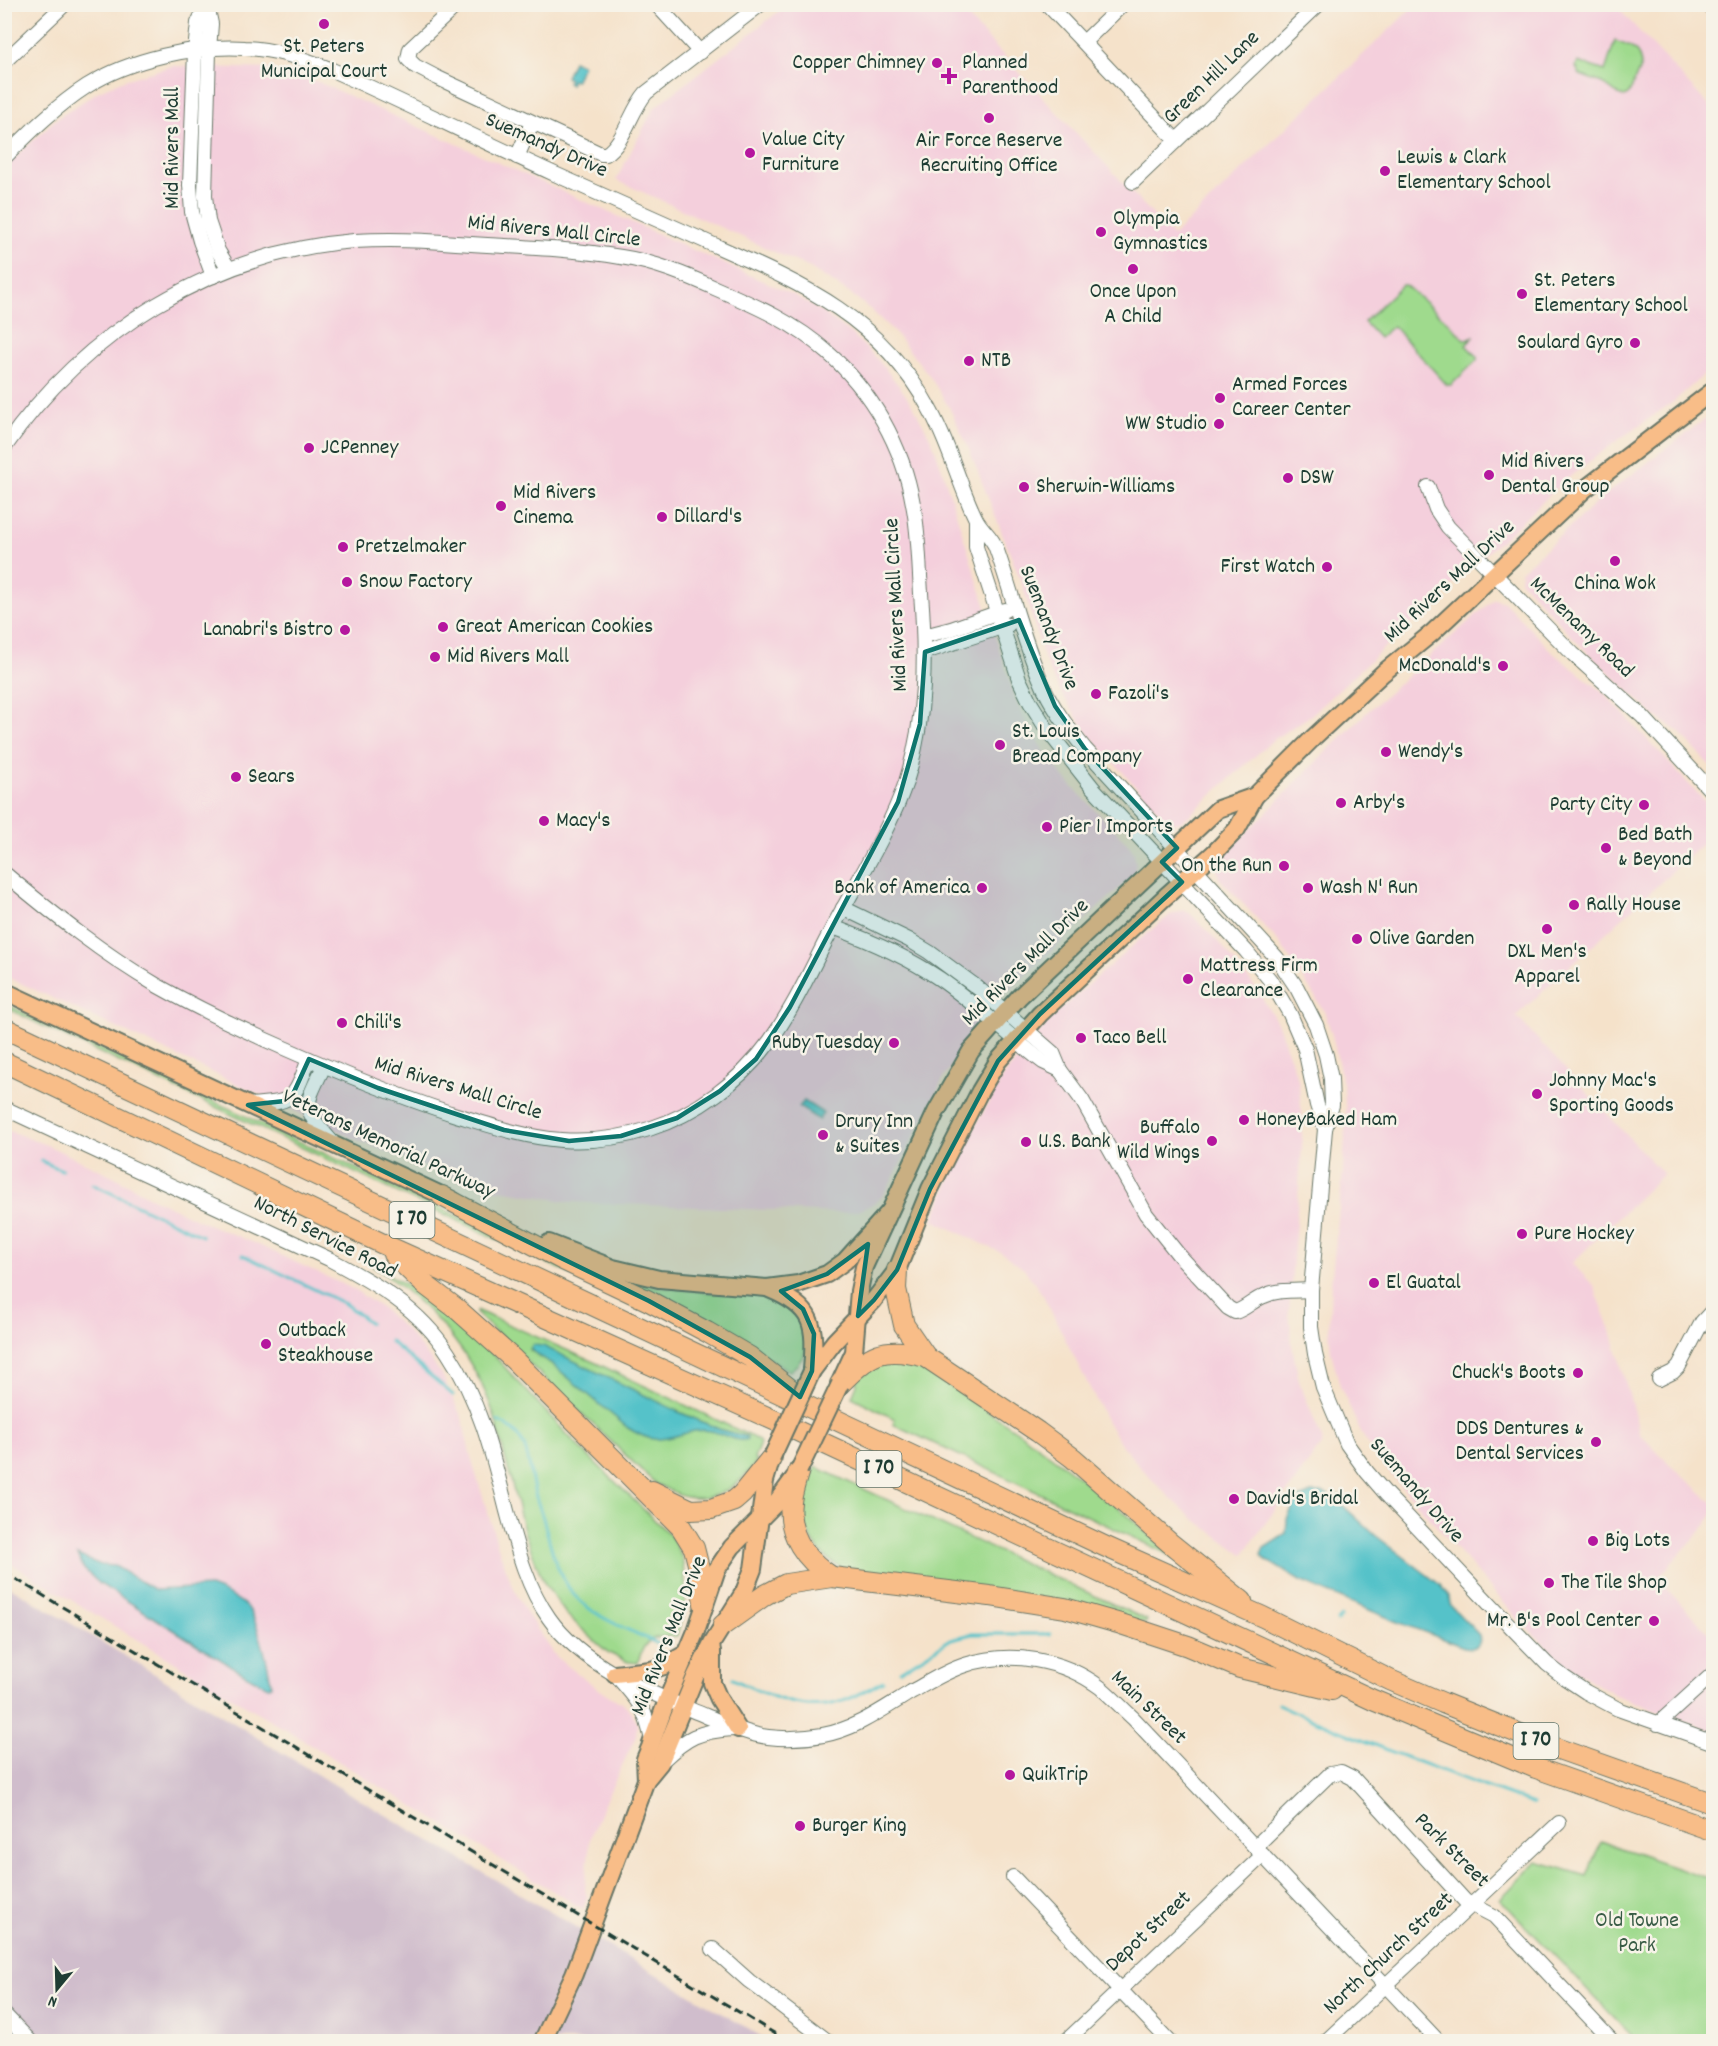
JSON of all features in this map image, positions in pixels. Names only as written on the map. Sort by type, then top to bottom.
[{"type":"highway","name":"I 70","points":[[4,1028],[819,1413],[1104,1546],[1263,1617],[1390,1680],[1550,1746],[1713,1804]]},
{"type":"highway","name":"I 70","points":[[4,1062],[383,1244],[776,1421],[1373,1700],[1536,1768],[1713,1831]]},
{"type":"highway","points":[[442,1196],[561,1259],[649,1301],[724,1342],[750,1357],[819,1413]]},
{"type":"highway","points":[[383,1244],[423,1283],[457,1309],[513,1359],[681,1527],[694,1548],[704,1604]]},
{"type":"highway","points":[[897,1270],[896,1289],[904,1325],[926,1357]]},
{"type":"highway","points":[[840,1384],[863,1361],[880,1352],[905,1351],[926,1357],[1073,1458],[1170,1543],[1263,1617]]},
{"type":"highway","points":[[644,1488],[691,1510],[711,1509],[734,1501],[772,1457]]},
{"type":"highway","points":[[799,1470],[791,1502],[791,1523],[796,1539],[809,1559],[832,1577]]},
{"type":"highway","points":[[723,1625],[765,1595],[786,1584],[832,1577],[990,1596],[1065,1608],[1121,1623],[1188,1646],[1240,1668],[1373,1700]]},
{"type":"main road","name":"Mid Rivers Mall Drive","points":[[646,1780],[645,1759],[652,1740],[744,1592],[753,1569],[765,1481],[772,1457],[812,1371],[834,1342],[879,1294],[897,1270],[930,1189],[998,1061],[1040,1014],[1237,830],[1255,796],[1314,737],[1383,673],[1432,633],[1585,489],[1713,390]]},
{"type":"main road","name":"Mid Rivers Mall Drive","points":[[542,2042],[574,1974],[646,1780],[660,1763],[687,1653],[717,1569],[732,1547],[775,1504],[799,1470],[854,1352],[864,1267],[936,1112],[954,1080],[971,1051],[1000,1017],[1218,809],[1255,796]]},
{"type":"main road","name":"Veterans Memorial Parkway","points":[[4,991],[442,1196],[570,1252],[613,1268],[659,1279],[767,1288],[798,1284],[827,1274],[845,1261],[889,1212]]},
{"type":"main road","name":"Veterans Memorial Parkway","points":[[767,1288],[789,1298],[802,1309],[811,1322],[814,1343],[812,1371]]},
{"type":"main road","points":[[712,1643],[712,1683],[738,1729]]},
{"type":"main road","points":[[615,1674],[651,1670],[664,1666],[687,1653]]},
{"type":"street","points":[[7,55],[65,4]]},
{"type":"street","points":[[458,4],[410,49],[408,59],[423,71],[595,153],[606,154],[616,146],[646,93],[761,4]]},
{"type":"street","points":[[656,4],[700,52]]},
{"type":"street","points":[[1047,4],[1176,140]]},
{"type":"street","points":[[1084,42],[1123,4]]},
{"type":"street","name":"Green Hill Lane","points":[[1133,182],[1319,4]]},
{"type":"street","points":[[1708,4],[1713,11]]},
{"type":"street","points":[[202,50],[212,24],[207,5]]},
{"type":"street","name":"Suemandy Drive","points":[[4,158],[41,122],[75,95],[102,78],[133,65],[170,54],[202,50],[245,48],[284,54],[310,61],[362,83],[517,157],[796,282],[818,294],[857,322],[895,360],[929,407],[951,453],[976,520],[995,544],[1041,682],[1068,728],[1084,749],[1277,958],[1302,997],[1316,1025],[1326,1055],[1332,1105],[1325,1129],[1311,1290],[1311,1327],[1323,1387],[1347,1444],[1367,1472],[1547,1664],[1586,1692],[1618,1709],[1713,1743]]},
{"type":"street","name":"Mid Rivers Mall","points":[[202,50],[205,196],[212,231],[229,269]]},
{"type":"street","name":"Mid Rivers Mall","points":[[202,50],[190,184],[195,222],[213,276]]},
{"type":"street","points":[[517,157],[532,123]]},
{"type":"street","name":"Mid Rivers Mall Circle","points":[[4,448],[21,423],[46,394],[78,361],[104,339],[178,292],[229,269],[277,255],[348,242],[385,240],[431,241],[625,257],[682,274],[777,316],[818,345],[851,376],[868,397],[892,438],[913,501],[925,652],[920,724],[906,780],[887,828],[780,1025],[756,1059],[738,1077],[700,1105],[650,1129],[594,1140],[568,1141],[524,1135],[418,1103],[309,1059],[227,1022],[157,985],[68,926],[4,873]]},
{"type":"street","name":"McMenamy Road","points":[[1428,487],[1436,509],[1448,527],[1573,654],[1642,716],[1713,794]]},
{"type":"street","name":"Suemandy Drive","points":[[976,520],[976,547],[1019,679],[1030,702],[1048,731],[1093,788],[1246,951],[1270,980],[1290,1014],[1305,1049],[1317,1105],[1325,1129]]},
{"type":"street","points":[[924,636],[1014,606]]},
{"type":"street","points":[[925,652],[1019,620]]},
{"type":"street","points":[[843,908],[909,940],[955,970],[1000,1017]]},
{"type":"street","points":[[833,927],[877,943],[941,979],[1000,1017],[1022,1035],[1043,1062],[1060,1070],[1082,1100],[1146,1214],[1178,1254],[1228,1308],[1235,1312],[1243,1310],[1263,1296],[1274,1292],[1311,1290]]},
{"type":"street","points":[[248,1105],[285,1101],[293,1094],[309,1059]]},
{"type":"street","points":[[324,1065],[309,1099],[308,1111],[314,1123],[336,1146]]},
{"type":"street","name":"North Service Road","points":[[4,1108],[346,1268],[373,1282],[399,1300],[426,1325],[447,1351],[467,1383],[481,1417],[516,1546],[532,1588],[549,1619],[583,1652],[615,1674],[675,1703]]},
{"type":"street","points":[[1659,1379],[1679,1366],[1702,1322],[1713,1309]]},
{"type":"street","name":"Main Street","points":[[675,1703],[738,1729],[770,1737],[825,1734],[864,1720],[938,1677],[982,1660],[1014,1658],[1045,1662],[1077,1673],[1109,1695],[1439,2042]]},
{"type":"street","points":[[1658,1724],[1713,1673]]},
{"type":"street","points":[[615,1674],[644,1709],[652,1740]]},
{"type":"street","points":[[660,1763],[682,1742],[694,1735],[712,1730],[738,1729]]},
{"type":"street","name":"Park Street","points":[[1259,1851],[1330,1774],[1341,1772],[1353,1778],[1465,1901],[1494,1916],[1613,2042]]},
{"type":"street","name":"North Church Street","points":[[1325,2042],[1559,1823]]},
{"type":"street","name":"Depot Street","points":[[1065,2042],[1259,1851]]},
{"type":"street","points":[[1013,1877],[1170,2042]]},
{"type":"street","points":[[713,1949],[749,1981],[829,2042]]},
{"type":"street","points":[[4,2014],[31,2042]]},
{"type":"highlighted area","points":[[1019,620],[1055,706],[1085,749],[1177,848],[1162,862],[1182,882],[1040,1014],[998,1061],[930,1189],[897,1270],[874,1300],[858,1316],[868,1244],[827,1274],[781,1291],[803,1309],[814,1334],[812,1371],[800,1397],[750,1357],[649,1301],[248,1105],[285,1101],[293,1094],[309,1059],[378,1088],[504,1130],[569,1141],[621,1136],[677,1118],[720,1091],[756,1059],[790,1007],[898,802],[920,724],[925,652]]},
{"type":"shaded area","points":[[787,5],[956,5],[1173,236],[1415,5],[1615,5],[1713,110],[1713,367],[1673,402],[1564,481],[1310,716],[1273,740],[1183,821],[1168,822],[1089,735],[1061,693],[1044,657],[1022,584],[969,449],[950,409],[929,375],[895,333],[849,293],[810,268],[616,180],[654,108]]},
{"type":"shaded area","points":[[172,66],[269,69],[318,82],[794,295],[853,335],[878,360],[915,409],[932,441],[940,463],[1017,705],[1047,756],[1069,783],[1129,845],[1134,853],[1136,865],[1134,873],[1127,881],[1011,989],[1006,991],[969,1037],[943,1079],[893,1179],[882,1197],[871,1205],[859,1211],[841,1213],[570,1202],[494,1189],[438,1172],[364,1143],[5,976],[5,167],[55,120],[99,91],[124,80]]},
{"type":"shaded area","points":[[1713,413],[1713,769],[1679,732],[1654,715],[1580,645],[1520,580],[1521,571],[1605,495]]},
{"type":"shaded area","points":[[1494,599],[1504,602],[1553,653],[1603,692],[1713,810],[1713,834],[1516,1016],[1663,1174],[1572,1263],[1594,1286],[1611,1330],[1640,1434],[1713,1503],[1713,1513],[1708,1523],[1657,1579],[1713,1637],[1713,1731],[1615,1695],[1566,1665],[1517,1618],[1381,1463],[1361,1433],[1340,1386],[1331,1352],[1329,1330],[1346,1119],[1344,1088],[1332,1035],[1324,1011],[1279,942],[1219,878],[1217,870],[1220,860],[1367,712]]},
{"type":"shaded area","points":[[1184,910],[1191,914],[1223,947],[1255,987],[1277,1022],[1298,1079],[1302,1114],[1302,1147],[1289,1312],[1292,1346],[1299,1381],[1323,1442],[1243,1555],[1189,1515],[1155,1483],[1123,1447],[1107,1422],[1043,1295],[1025,1270],[1002,1253],[933,1220],[966,1143],[1003,1077],[1054,1015],[1170,915]]},
{"type":"shaded area","points":[[4,1129],[49,1146],[205,1223],[252,1242],[355,1290],[384,1310],[404,1328],[442,1375],[462,1418],[471,1458],[501,1556],[527,1614],[557,1658],[623,1704],[632,1712],[637,1725],[636,1736],[603,1806],[590,1840],[585,1889],[587,1897],[583,1909],[5,1560]]},
{"type":"shaded area","points":[[5,1584],[318,1775],[769,2041],[11,2042],[5,2034]]},
{"type":"green space","points":[[1615,41],[1633,49],[1641,65],[1629,94],[1625,97],[1602,83],[1580,75],[1576,67],[1578,62],[1605,71]]},
{"type":"green space","points":[[1402,285],[1405,285],[1450,324],[1464,339],[1468,340],[1475,336],[1466,345],[1477,360],[1451,385],[1447,385],[1393,326],[1379,338],[1364,322]]},
{"type":"green space","points":[[4,1003],[554,1261],[654,1313],[49,1029],[5,1007]]},
{"type":"green space","points":[[370,1264],[412,1288],[465,1327],[577,1445],[671,1536],[682,1558],[686,1589],[685,1604],[677,1636],[650,1640],[643,1648],[638,1663],[628,1662],[609,1653],[566,1614],[543,1581],[525,1534],[494,1415],[473,1369],[460,1348],[428,1311]]},
{"type":"green space","points":[[628,1280],[685,1290],[773,1297],[785,1303],[800,1320],[807,1342],[805,1352],[790,1371],[690,1314],[627,1283]]},
{"type":"green space","points":[[478,1311],[596,1363],[757,1439],[760,1443],[754,1459],[757,1461],[736,1484],[708,1497],[678,1495],[656,1484],[476,1313]],"holes":[[[530,1350],[565,1357],[681,1413],[721,1430],[745,1436],[742,1440],[702,1429],[663,1437],[641,1434],[628,1428],[552,1364]]]},
{"type":"green space","points":[[884,1360],[916,1363],[1023,1435],[1117,1506],[1174,1557],[893,1424],[895,1419],[852,1397],[857,1384],[856,1380]]},
{"type":"green space","points":[[816,1467],[1147,1620],[1146,1623],[846,1570],[836,1565],[819,1550],[805,1521],[803,1510],[805,1494]]},
{"type":"green space","name":"Old Towne Park","points":[[1601,1841],[1713,1880],[1713,2041],[1637,2041],[1500,1899],[1537,1861],[1587,1876]]},
{"type":"water","points":[[573,61],[583,65],[575,81],[572,80],[570,84],[567,83],[569,79],[566,77]]},
{"type":"water","points":[[804,1101],[823,1113],[819,1120],[799,1107]]},
{"type":"water","points":[[533,1345],[543,1346],[681,1413],[721,1430],[747,1437],[747,1439],[738,1440],[703,1430],[661,1439],[641,1435],[628,1428],[552,1364],[530,1349]]},
{"type":"water","points":[[1311,1493],[1324,1493],[1335,1498],[1340,1495],[1343,1497],[1340,1503],[1375,1535],[1439,1584],[1449,1596],[1450,1605],[1479,1635],[1478,1645],[1471,1648],[1464,1647],[1403,1624],[1300,1581],[1263,1558],[1261,1555],[1264,1548],[1286,1534],[1287,1519],[1297,1499]]},
{"type":"water","points":[[77,1555],[101,1565],[115,1566],[155,1590],[210,1587],[240,1601],[248,1608],[255,1622],[266,1657],[271,1686],[268,1687],[244,1674],[100,1584],[84,1569]]},
{"type":"waterway","points":[[41,1161],[62,1170]]},
{"type":"waterway","points":[[92,1184],[202,1236]]},
{"type":"waterway","points":[[243,1255],[345,1304],[370,1323]]},
{"type":"waterway","points":[[390,1341],[453,1395]]},
{"type":"waterway","points":[[498,1421],[517,1434],[526,1450],[534,1490],[553,1553],[559,1571],[569,1588],[583,1604],[593,1611],[658,1644]]},
{"type":"waterway","points":[[1337,1621],[1341,1617]]},
{"type":"waterway","points":[[900,1671],[951,1639],[972,1634],[1050,1634]]},
{"type":"waterway","points":[[733,1679],[781,1699],[819,1706],[845,1700],[883,1681]]},
{"type":"waterway","points":[[1278,1704],[1372,1744],[1533,1804]]},
{"type":"railway","points":[[4,1572],[789,2042]]},
{"type":"place","name":"St. Peters Municipal Court","points":[[324,24]]},
{"type":"place","name":"Copper Chimney","points":[[937,63]]},
{"type":"place","name":"Planned Parenthood","points":[[949,76]]},
{"type":"place","name":"Air Force Reserve Recruiting Office","points":[[989,118]]},
{"type":"place","name":"Value City Furniture","points":[[750,153]]},
{"type":"place","name":"Lewis & Clark Elementary School","points":[[1385,171]]},
{"type":"place","name":"Olympia Gymnastics","points":[[1101,232]]},
{"type":"place","name":"Once Upon A Child","points":[[1133,269]]},
{"type":"place","name":"St. Peters Elementary School","points":[[1522,294]]},
{"type":"place","name":"Soulard Gyro","points":[[1635,343]]},
{"type":"place","name":"NTB","points":[[969,361]]},
{"type":"place","name":"Armed Forces Career Center","points":[[1220,398]]},
{"type":"place","name":"WW Studio","points":[[1219,424]]},
{"type":"place","name":"JCPenney","points":[[309,448]]},
{"type":"place","name":"Mid Rivers Dental Group","points":[[1489,475]]},
{"type":"place","name":"DSW","points":[[1288,478]]},
{"type":"place","name":"Sherwin-Williams","points":[[1024,487]]},
{"type":"place","name":"Mid Rivers Cinema","points":[[501,506]]},
{"type":"place","name":"Dillard's","points":[[662,517]]},
{"type":"place","name":"Pretzelmaker","points":[[343,547]]},
{"type":"place","name":"China Wok","points":[[1615,561]]},
{"type":"place","name":"First Watch","points":[[1327,567]]},
{"type":"place","name":"Snow Factory","points":[[347,582]]},
{"type":"place","name":"Great American Cookies","points":[[443,627]]},
{"type":"place","name":"Lanabri's Bistro","points":[[345,630]]},
{"type":"place","name":"Mid Rivers Mall","points":[[435,657]]},
{"type":"place","name":"McDonald's","points":[[1503,666]]},
{"type":"place","name":"Fazoli's","points":[[1096,694]]},
{"type":"place","name":"St. Louis Bread Company","points":[[1000,745]]},
{"type":"place","name":"Wendy's","points":[[1386,752]]},
{"type":"place","name":"Sears","points":[[236,777]]},
{"type":"place","name":"Arby's","points":[[1341,803]]},
{"type":"place","name":"Party City","points":[[1644,805]]},
{"type":"place","name":"Macy's","points":[[544,821]]},
{"type":"place","name":"Pier 1 Imports","points":[[1047,827]]},
{"type":"place","name":"Bed Bath & Beyond","points":[[1606,848]]},
{"type":"place","name":"On the Run","points":[[1284,866]]},
{"type":"place","name":"Bank of America","points":[[982,888]]},
{"type":"place","name":"Wash N' Run","points":[[1308,888]]},
{"type":"place","name":"Rally House","points":[[1574,905]]},
{"type":"place","name":"DXL Men's Apparel","points":[[1547,929]]},
{"type":"place","name":"Olive Garden","points":[[1357,939]]},
{"type":"place","name":"Mattress Firm Clearance","points":[[1188,979]]},
{"type":"place","name":"Chili's","points":[[342,1023]]},
{"type":"place","name":"Taco Bell","points":[[1081,1038]]},
{"type":"place","name":"Ruby Tuesday","points":[[894,1043]]},
{"type":"place","name":"Johnny Mac's Sporting Goods","points":[[1537,1094]]},
{"type":"place","name":"HoneyBaked Ham","points":[[1244,1120]]},
{"type":"place","name":"Drury Inn & Suites","points":[[823,1135]]},
{"type":"place","name":"Buffalo Wild Wings","points":[[1212,1141]]},
{"type":"place","name":"U.S. Bank","points":[[1026,1142]]},
{"type":"place","name":"Pure Hockey","points":[[1522,1234]]},
{"type":"place","name":"El Guatal","points":[[1374,1283]]},
{"type":"place","name":"Outback Steakhouse","points":[[266,1344]]},
{"type":"place","name":"Chuck's Boots","points":[[1578,1373]]},
{"type":"place","name":"DDS Dentures & Dental Services","points":[[1596,1442]]},
{"type":"place","name":"David's Bridal","points":[[1234,1499]]},
{"type":"place","name":"Big Lots","points":[[1593,1541]]},
{"type":"place","name":"The Tile Shop","points":[[1549,1583]]},
{"type":"place","name":"Mr. B's Pool Center","points":[[1654,1621]]},
{"type":"place","name":"QuikTrip","points":[[1010,1775]]},
{"type":"place","name":"Burger King","points":[[800,1826]]}]
